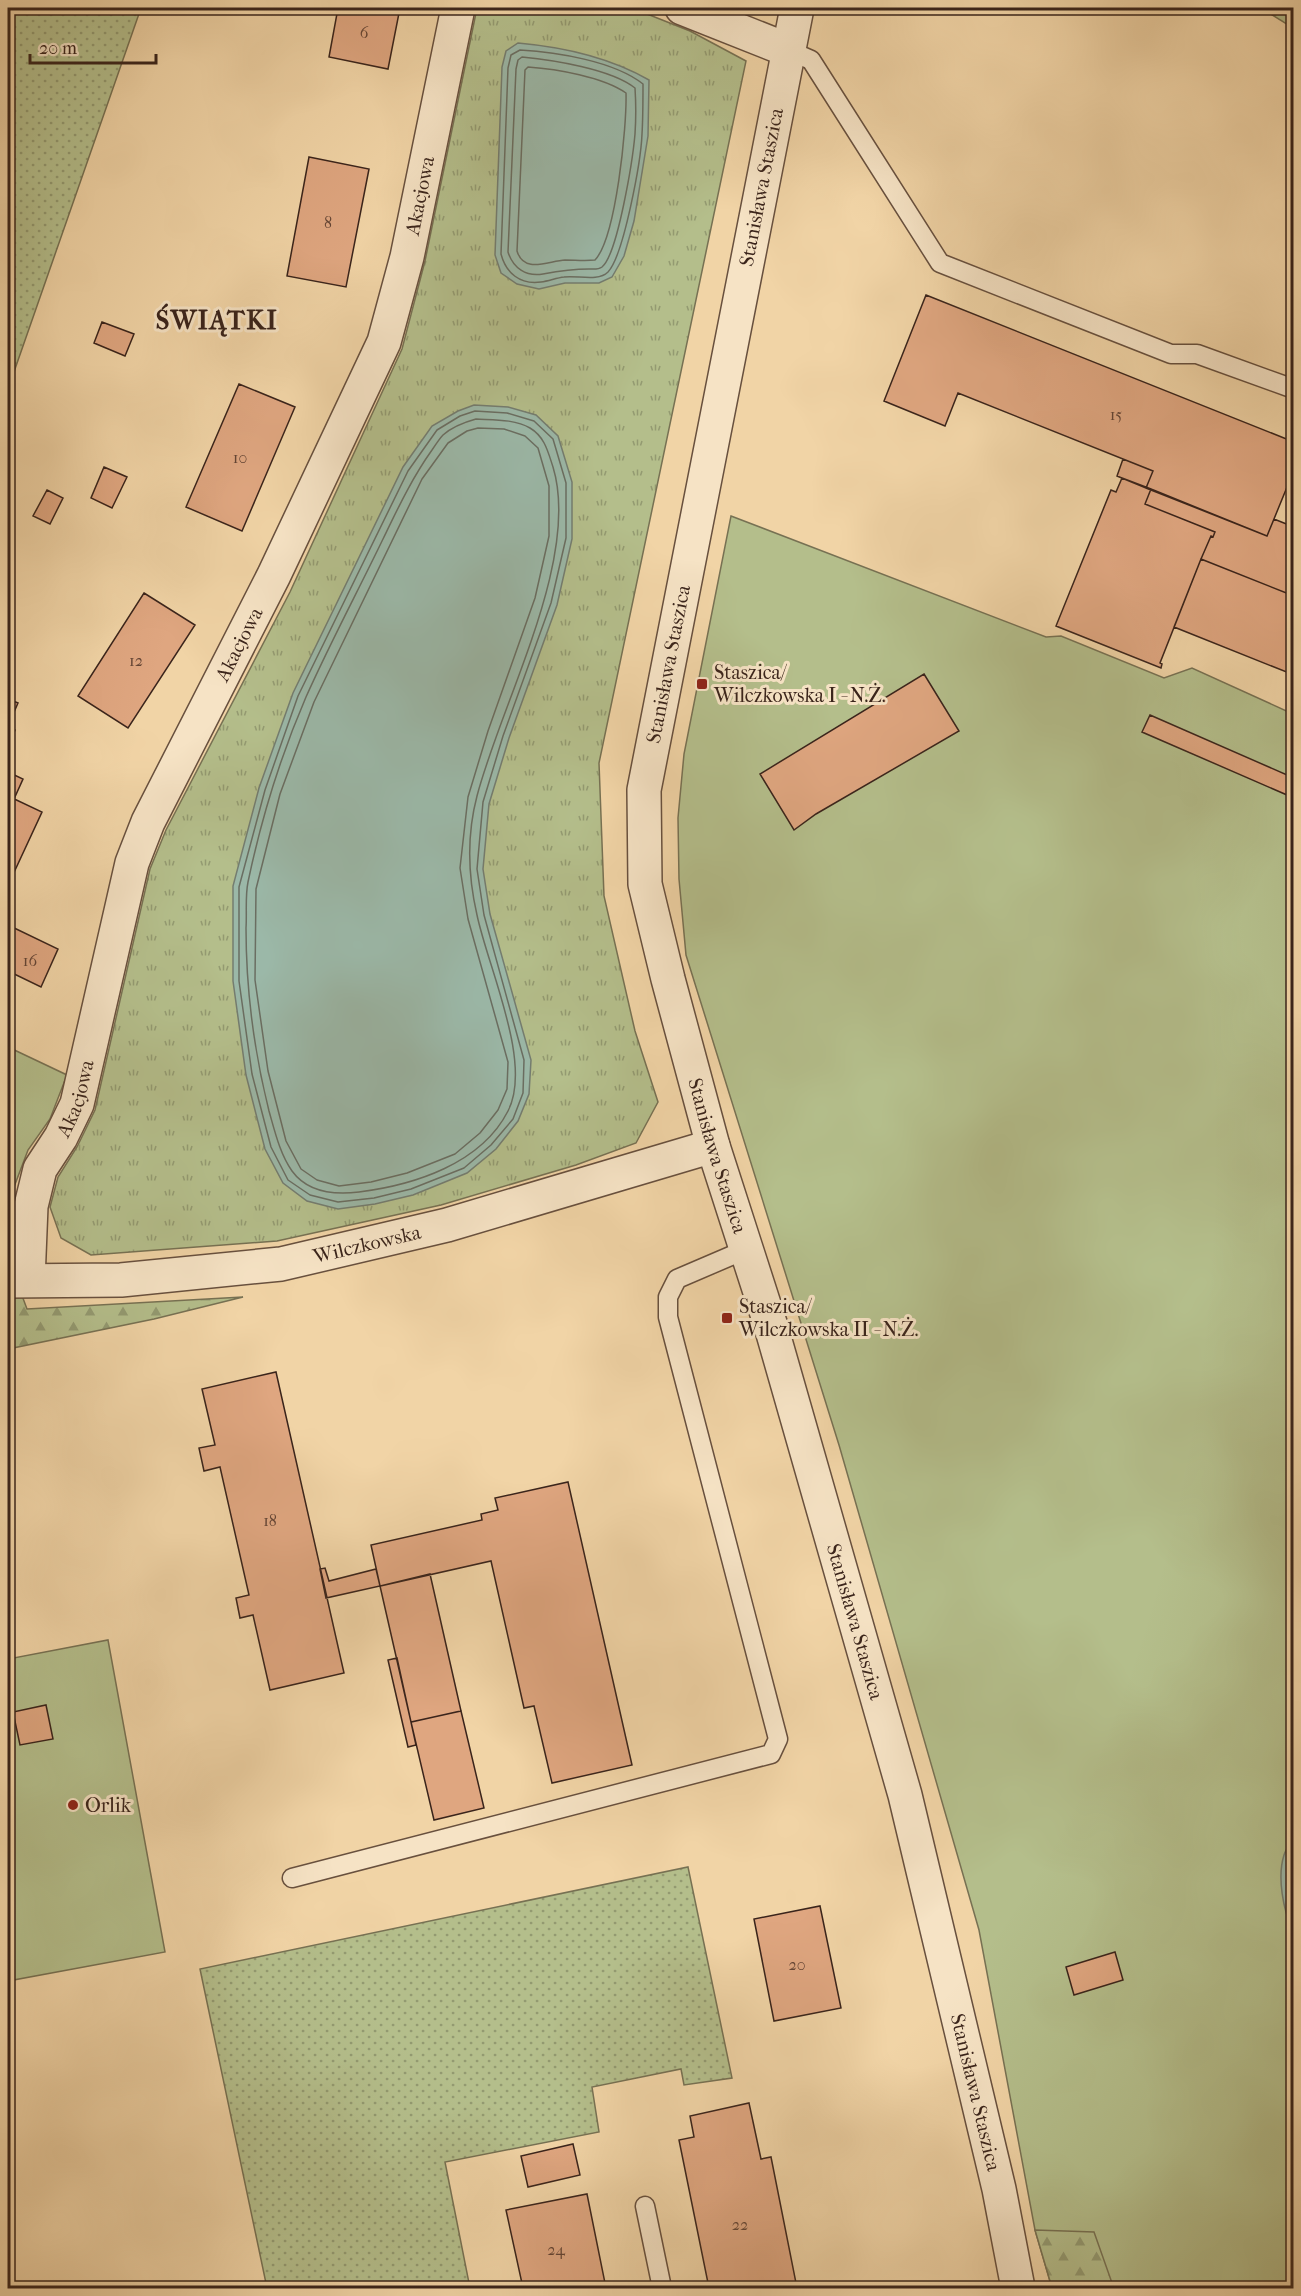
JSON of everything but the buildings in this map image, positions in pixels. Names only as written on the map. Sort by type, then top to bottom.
[{"type":"street","name":"Akacjowa","points":[[18,1281],[40,1169],[61,1137],[77,1104],[132,863],[148,822],[274,575],[384,342],[407,257],[458,8]]},
{"type":"street","points":[[682,8],[788,50]]},
{"type":"street","name":"Stanisława Staszica","points":[[797,8],[644,790],[645,884],[713,1146],[770,1323],[905,1795],[999,2189],[1018,2289]]},
{"type":"street","name":"Wilczkowska","points":[[18,1281],[121,1280],[281,1264],[447,1225],[713,1146]]},
{"type":"lane","points":[[788,50],[811,60],[940,263],[1171,354],[1197,354],[1293,389]]},
{"type":"lane","points":[[292,1878],[771,1754],[778,1739],[668,1317],[668,1297],[677,1279],[747,1249]]},
{"type":"lane","points":[[645,2206],[662,2289]]},
{"type":"green space","points":[[8,8],[141,8],[8,389]]},
{"type":"green space","points":[[477,8],[632,8],[690,31],[746,61],[599,763],[604,896],[635,1031],[658,1102],[636,1143],[576,1165],[441,1205],[277,1241],[91,1255],[61,1238],[50,1207],[58,1177],[77,1147],[95,1110],[150,869],[166,830],[290,592],[402,349],[425,261]]},
{"type":"green space","points":[[1261,8],[1293,8],[1293,28]]},
{"type":"green space","points":[[731,516],[1046,637],[1061,636],[1164,678],[1192,668],[1293,714],[1293,2288],[1052,2288],[1035,2230],[979,1930],[839,1445],[686,955],[679,879],[678,818],[684,754]]},
{"type":"green space","points":[[8,1047],[67,1075],[50,1119],[28,1150],[14,1187],[8,1193]]},
{"type":"green space","points":[[8,1258],[27,1309],[243,1297],[154,1319],[8,1349]]},
{"type":"green space","name":"Orlik","points":[[108,1640],[165,1952],[8,1981],[8,1659]]},
{"type":"green space","points":[[688,1867],[732,2078],[684,2085],[681,2069],[592,2087],[599,2132],[445,2162],[470,2288],[267,2288],[200,1969]]},
{"type":"green space","points":[[1035,2230],[1094,2232],[1112,2283],[1128,2288],[1052,2288]]},
{"type":"water","points":[[518,43],[585,54],[618,65],[649,80],[648,136],[634,221],[624,256],[612,277],[599,283],[565,283],[539,289],[517,284],[501,273],[495,255],[502,67],[506,51]]},
{"type":"water","points":[[474,405],[508,407],[536,415],[558,436],[572,482],[572,539],[557,605],[509,738],[489,804],[483,869],[490,914],[531,1060],[529,1094],[518,1121],[496,1149],[467,1173],[413,1195],[375,1204],[338,1209],[307,1201],[283,1183],[265,1149],[246,1075],[233,981],[233,886],[259,788],[293,693],[403,467],[432,426]]},
{"type":"water","points":[[1293,1837],[1293,1931],[1284,1904],[1281,1873],[1284,1855]]},
{"type":"place","name":"Staszica/ Wilczkowska I - N.Ż.","points":[[702,684]]},
{"type":"place","name":"Staszica/ Wilczkowska II - N.Ż.","points":[[727,1318]]},
{"type":"place","name":"Orlik","points":[[73,1805]]},
{"type":"district","name":"ŚWIĄTKI","points":[[217,320]]}]
